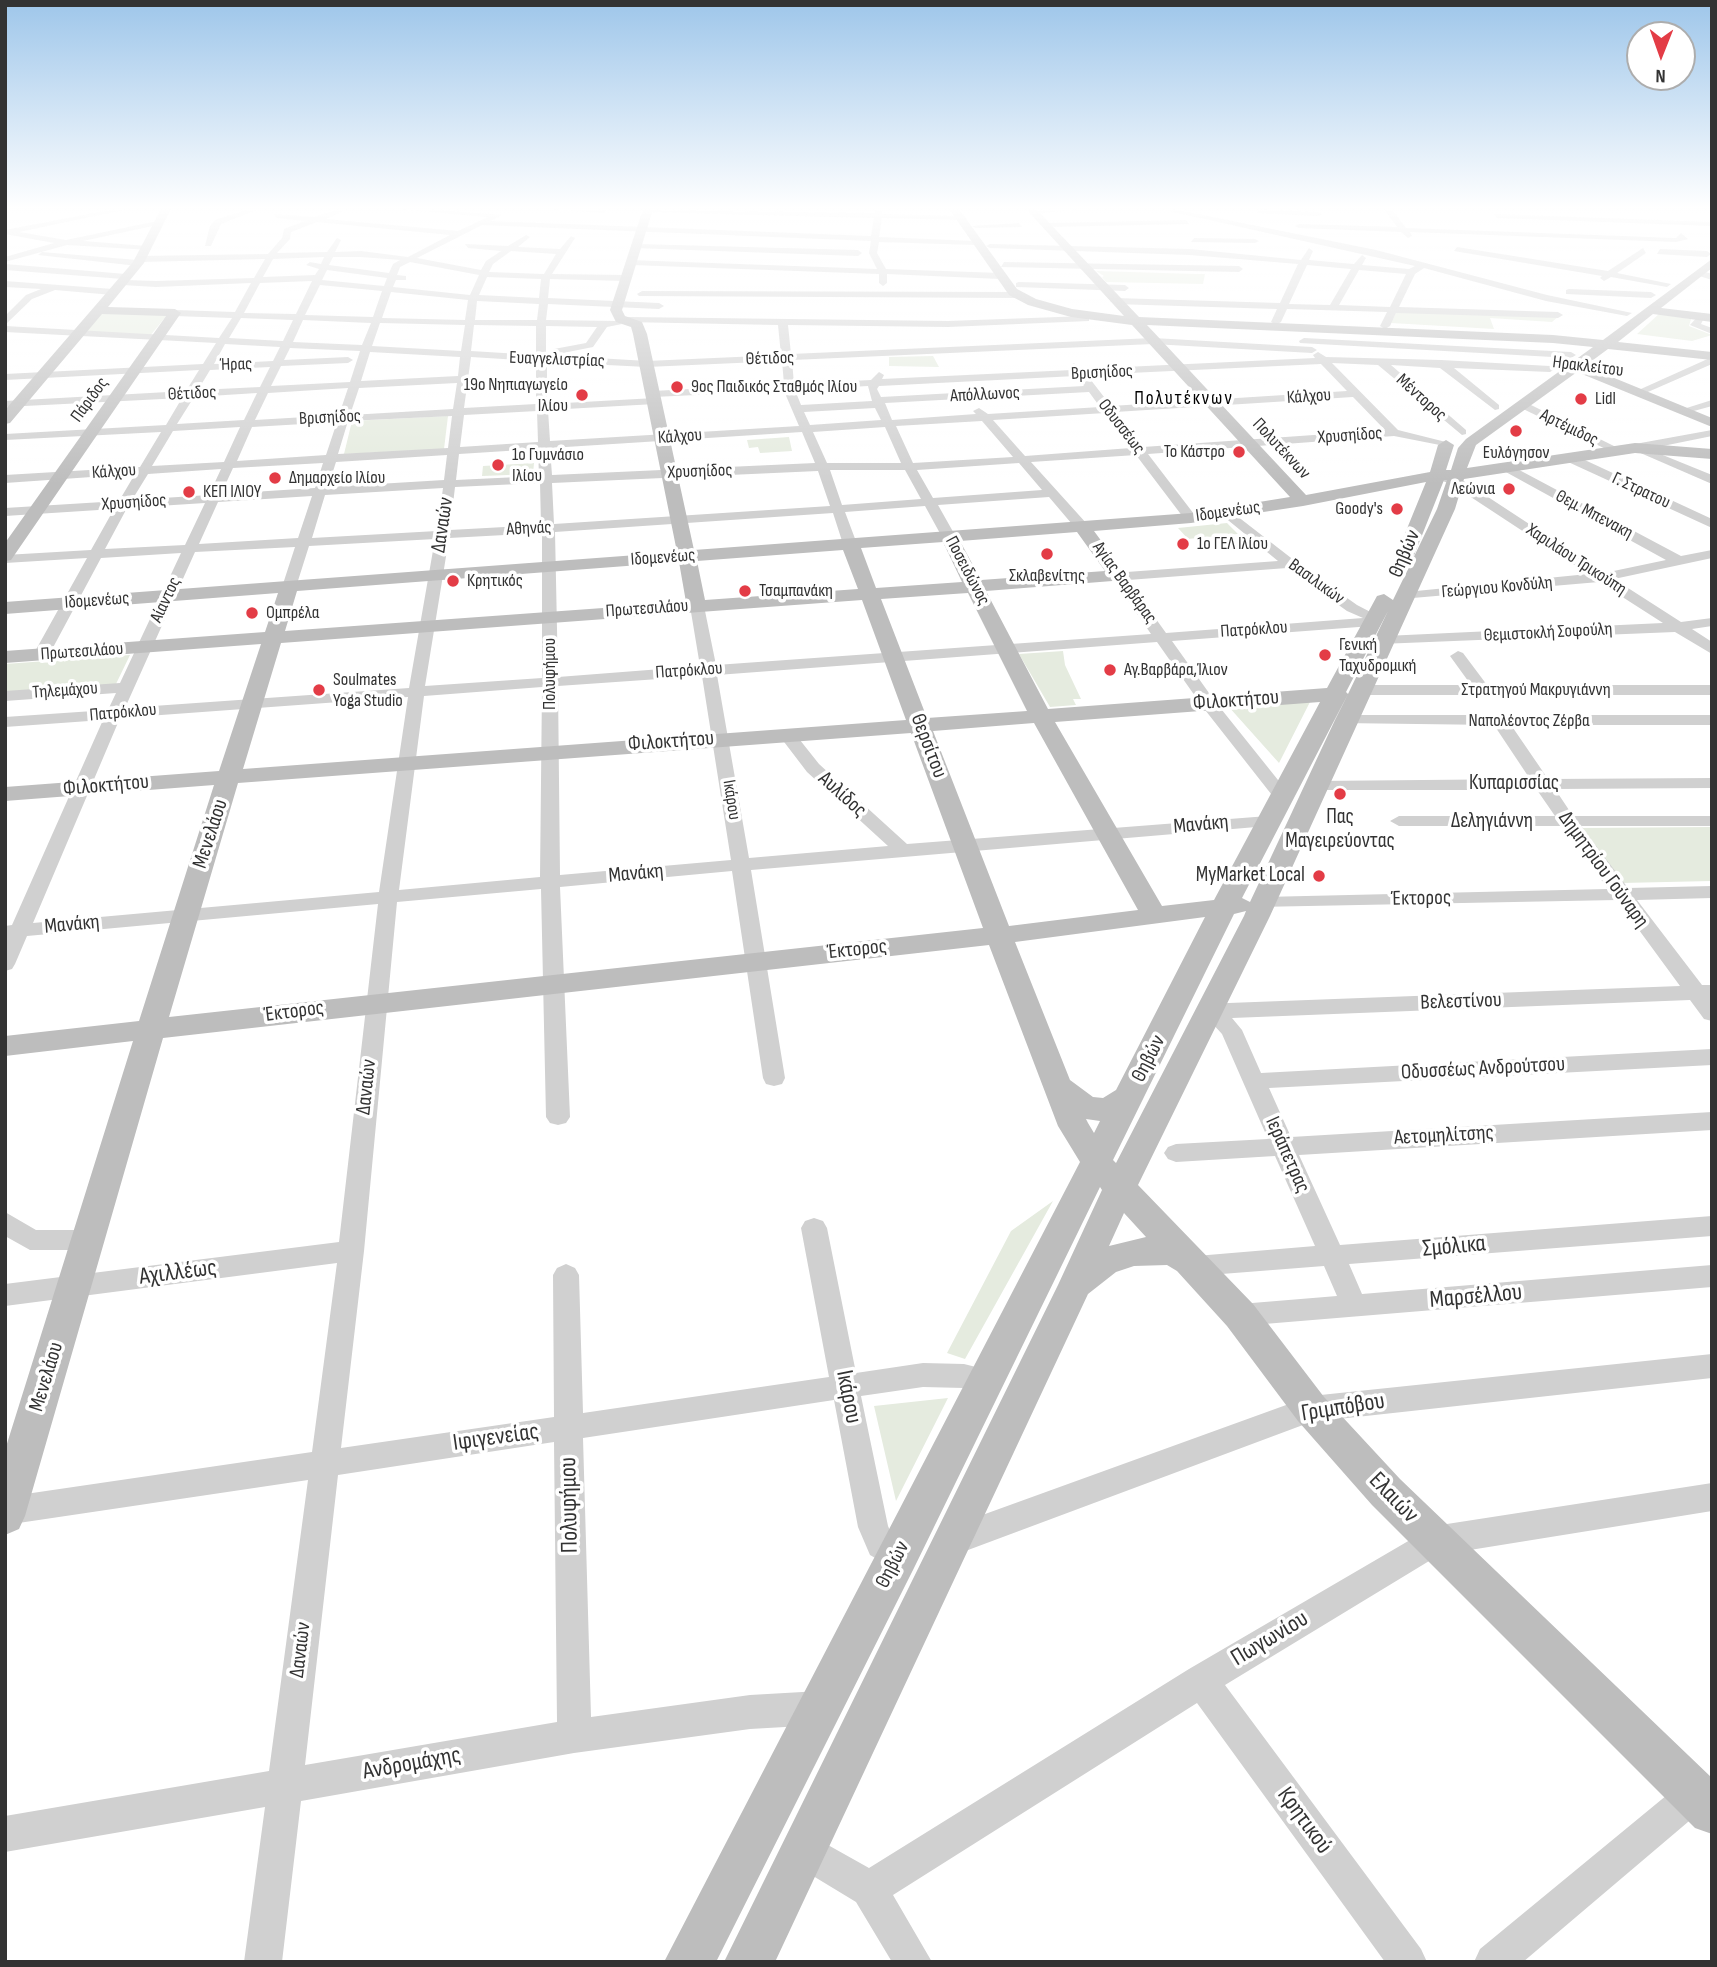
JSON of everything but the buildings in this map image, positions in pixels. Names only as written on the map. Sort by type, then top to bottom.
[{"type":"main road","points":[[5,420],[12,404],[107,301]]},
{"type":"main road","name":"Ικάρου","points":[[618,301],[616,310],[628,325],[647,363],[696,606]]},
{"type":"main road","points":[[1026,301],[1034,312],[1084,316],[1591,340]]},
{"type":"main road","points":[[1047,301],[1064,307],[1133,319],[1385,326],[1591,340],[1712,356]]},
{"type":"main road","name":"Πολυτέκνων","points":[[1115,301],[1250,444],[1311,499]]},
{"type":"main road","name":"Θηβών","points":[[749,1962],[1075,1285],[1130,1096],[1319,722],[1348,692],[1385,641],[1446,509],[1471,442],[1523,405],[1563,381],[1573,361],[1591,340],[1644,301]]},
{"type":"main road","name":"Θηβών","points":[[1573,361],[1610,342],[1662,301]]},
{"type":"main road","points":[[99,310],[179,308]]},
{"type":"main road","name":"Πάριδος","points":[[5,558],[179,308]]},
{"type":"main road","points":[[1650,310],[1705,318]]},
{"type":"main road","name":"Ηρακλείτου","points":[[1573,361],[1637,393],[1712,424]]},
{"type":"main road","name":"Ηρακλείτου","points":[[1494,408],[1534,380],[1563,381],[1637,393]]},
{"type":"main road","points":[[1446,445],[1494,408]]},
{"type":"main road","name":"Θηβών","points":[[689,1962],[986,1381],[1210,1009],[1263,903],[1346,720],[1348,692],[1374,620],[1401,566],[1438,475],[1446,445]]},
{"type":"main road","name":"Ιδομενέως","points":[[1311,499],[1370,481],[1446,445]]},
{"type":"main road","points":[[1635,448],[1712,454]]},
{"type":"main road","name":"Ιδομενέως","points":[[5,608],[1191,518],[1438,475],[1456,478],[1635,448]]},
{"type":"main road","points":[[1375,486],[1412,496],[1424,506]]},
{"type":"main road","name":"Αγίας Βαρβάρας","points":[[1082,527],[1118,576]]},
{"type":"main road","name":"Ποσειδώνος","points":[[949,537],[1040,715],[1150,908]]},
{"type":"main road","name":"Θερσίτου","points":[[850,544],[1057,1086],[1074,1126],[1108,1175]]},
{"type":"main road","name":"Πρωτεσιλάου","points":[[5,657],[1118,576]]},
{"type":"main road","name":"Μενελάου","points":[[6,1513],[185,915],[289,587]]},
{"type":"main road","name":"Φιλοκτήτου","points":[[5,794],[1348,692]]},
{"type":"main road","name":"Έκτορος","points":[[5,1046],[757,961],[1150,908],[1224,907],[1263,903]]},
{"type":"main road","points":[[1057,1086],[1084,1107],[1092,1109],[1110,1109],[1130,1096]]},
{"type":"main road","name":"Ελαιών","points":[[1108,1175],[1240,1315],[1311,1409],[1434,1541],[1705,1798]]},
{"type":"main road","points":[[1075,1285],[1104,1262],[1139,1251],[1175,1252],[1196,1266]]},
{"type":"street","points":[[5,322],[10,313],[24,301]]},
{"type":"street","points":[[41,655],[123,504],[246,301]]},
{"type":"street","name":"Αίαντος","points":[[5,964],[13,931],[306,301]]},
{"type":"street","name":"Μενελάου","points":[[289,587],[375,321],[384,301]]},
{"type":"street","name":"Δαναών","points":[[263,1962],[351,1251],[376,1003],[405,762],[443,533],[473,301]]},
{"type":"street","points":[[537,301],[542,301]]},
{"type":"street","name":"Πολυφήμου","points":[[542,301],[542,407],[551,616],[550,882],[558,1117]]},
{"type":"street","points":[[661,301],[672,306]]},
{"type":"street","points":[[754,313],[758,301]]},
{"type":"street","points":[[816,301],[933,312]]},
{"type":"street","name":"Ποσειδώνος","points":[[883,301],[879,379],[873,389],[909,466],[949,537]]},
{"type":"street","points":[[772,334],[784,328],[941,301]]},
{"type":"street","points":[[1115,301],[1558,315]]},
{"type":"street","points":[[1243,301],[1245,305]]},
{"type":"street","points":[[1276,322],[1285,301]]},
{"type":"street","points":[[1333,307],[1337,301]]},
{"type":"street","points":[[1385,326],[1398,301]]},
{"type":"street","points":[[1465,312],[1468,301]]},
{"type":"street","points":[[1561,301],[1628,313]]},
{"type":"street","points":[[179,308],[238,315],[375,321],[628,325],[754,313],[883,309],[948,324],[1034,312]]},
{"type":"street","points":[[959,312],[1034,312],[1086,319]]},
{"type":"street","name":"Οδυσσέως","points":[[1034,312],[1057,346],[1191,518]]},
{"type":"street","points":[[754,313],[784,328]]},
{"type":"street","points":[[1705,318],[1695,325],[1712,331]]},
{"type":"street","points":[[948,324],[976,365]]},
{"type":"street","points":[[542,356],[584,348],[628,325]]},
{"type":"street","points":[[1291,326],[1394,433],[1446,445]]},
{"type":"street","name":"Θερσίτου","points":[[784,328],[790,388],[796,408],[822,467],[850,544]]},
{"type":"street","points":[[5,330],[286,345],[364,355]]},
{"type":"street","points":[[323,336],[370,338],[467,349],[481,343]]},
{"type":"street","name":"Θέτιδος","points":[[647,363],[788,358],[881,345],[976,365],[1057,346],[1153,341],[1312,350]]},
{"type":"street","points":[[1304,341],[1573,361]]},
{"type":"street","name":"Ήρας","points":[[5,376],[277,364],[364,355],[467,349]]},
{"type":"street","name":"Ευαγγελιστρίας","points":[[467,349],[647,363]]},
{"type":"street","points":[[1637,393],[1712,356]]},
{"type":"street","name":"Βρισηίδος","points":[[5,437],[542,407],[790,388],[954,381],[976,365],[1081,374],[1324,360],[1441,363],[1563,381]]},
{"type":"street","name":"Μέντορος","points":[[1381,362],[1462,432]]},
{"type":"street","points":[[1441,363],[1494,408]]},
{"type":"street","name":"Θέτιδος","points":[[12,404],[463,379]]},
{"type":"street","name":"Αγίας Βαρβάρας","points":[[954,381],[1082,527]]},
{"type":"street","name":"Απόλλωνος","points":[[796,408],[1092,389]]},
{"type":"street","name":"Κάλχου","points":[[5,479],[1355,394]]},
{"type":"street","points":[[1683,411],[1712,403]]},
{"type":"street","name":"Αρτέμιδος","points":[[1523,405],[1616,450]]},
{"type":"street","points":[[734,418],[739,433]]},
{"type":"street","name":"Χρυσηίδος","points":[[5,512],[449,484],[822,467],[909,466],[1394,433]]},
{"type":"street","name":"Ιδομενέως","points":[[1635,448],[1712,433]]},
{"type":"street","points":[[1635,448],[1712,480]]},
{"type":"street","name":"Γ. Στρατου","points":[[1570,458],[1712,524]]},
{"type":"street","name":"Θεμ. Μπενακη","points":[[1508,468],[1679,561]]},
{"type":"street","name":"Χαριλάου Τρικούπη","points":[[1456,478],[1712,649]]},
{"type":"street","name":"Αθηνάς","points":[[5,558],[679,521],[1052,493]]},
{"type":"street","name":"Βασιλικών","points":[[1228,513],[1290,564],[1352,608],[1374,620]]},
{"type":"street","name":"Γεώργιου Κονδύλη","points":[[1406,596],[1603,577],[1712,554]]},
{"type":"street","name":"Πρωτεσιλάου","points":[[1118,576],[1290,564]]},
{"type":"street","name":"Αγίας Βαρβάρας","points":[[1118,576],[1208,703],[1281,795]]},
{"type":"street","name":"Ικάρου","points":[[696,606],[721,738],[774,1078]]},
{"type":"street","name":"Πατρόκλου","points":[[5,722],[1374,620]]},
{"type":"street","name":"Θεμιστοκλή Σοφούλη","points":[[1385,641],[1679,627],[1712,622]]},
{"type":"street","points":[[1458,656],[1482,690]]},
{"type":"street","name":"Τηλεμάχου","points":[[10,695],[126,687]]},
{"type":"street","name":"Στρατηγού Μακρυγιάννη","points":[[1348,692],[1712,690]]},
{"type":"street","points":[[5,714],[10,695]]},
{"type":"street","name":"Ναπολέοντος Ζέρβα","points":[[1346,720],[1712,720]]},
{"type":"street","name":"Δημητρίου Γούναρη","points":[[1500,722],[1621,895],[1703,993],[1712,1014]]},
{"type":"street","name":"Αυλίδος","points":[[786,734],[813,768],[903,850]]},
{"type":"street","name":"Κυπαρισσίας","points":[[1316,786],[1712,783]]},
{"type":"street","name":"Μανάκη","points":[[13,931],[903,850],[1268,821]]},
{"type":"street","name":"Δεληγιάννη","points":[[1399,821],[1712,821]]},
{"type":"street","name":"Έκτορος","points":[[1263,903],[1712,892]]},
{"type":"street","name":"Βελεστίνου","points":[[1210,1009],[1229,1011],[1703,993]]},
{"type":"street","name":"Ιεράπετρας","points":[[1210,1009],[1231,1030],[1355,1307]]},
{"type":"street","name":"Οδυσσέως Ανδρούτσου","points":[[1255,1081],[1712,1057]]},
{"type":"street","name":"Αετομηλίτσης","points":[[1176,1153],[1712,1121]]},
{"type":"street","points":[[5,1222],[30,1240],[88,1240]]},
{"type":"street","name":"Σμόλικα","points":[[1196,1266],[1712,1226]]},
{"type":"street","name":"Ικάρου","points":[[814,1228],[875,1536],[881,1545],[898,1556]]},
{"type":"street","name":"Αχιλλέως","points":[[5,1295],[351,1251]]},
{"type":"street","name":"Πολυφήμου","points":[[566,1275],[574,1736]]},
{"type":"street","name":"Μαρσέλλου","points":[[1240,1315],[1712,1276]]},
{"type":"street","name":"Γριμπόβου","points":[[952,1541],[1311,1409],[1712,1366]]},
{"type":"street","name":"Ιφιγενείας","points":[[6,1513],[325,1462],[923,1375],[964,1376],[986,1381]]},
{"type":"street","name":"Πωγωνίου","points":[[869,1889],[1201,1681],[1434,1541],[1712,1497]]},
{"type":"street","name":"Κρητικού","points":[[1201,1681],[1408,1962]]},
{"type":"street","name":"Ανδρομάχης","points":[[5,1834],[574,1736],[750,1712],[820,1708]]},
{"type":"street","points":[[1493,1962],[1705,1798]]},
{"type":"street","points":[[803,1849],[869,1889],[913,1962]]},
{"type":"shaded area","points":[[1397,311],[1558,317],[1552,322],[1490,318],[1494,329],[1391,323]]},
{"type":"shaded area","points":[[102,312],[167,315],[150,336],[85,332]]},
{"type":"shaded area","points":[[1659,314],[1691,319],[1689,326],[1712,335],[1692,341],[1637,334]]},
{"type":"shaded area","points":[[933,356],[939,367],[889,366],[889,357]]},
{"type":"shaded area","points":[[448,416],[444,449],[344,454],[352,421]]},
{"type":"shaded area","points":[[789,437],[792,451],[760,453],[758,447],[749,448],[747,440]]},
{"type":"shaded area","points":[[534,463],[533,474],[482,476],[483,466]]},
{"type":"shaded area","points":[[1227,523],[1238,534],[1188,539],[1178,528]]},
{"type":"shaded area","points":[[1063,651],[1065,665],[1081,699],[1073,699],[1076,705],[1050,707],[1019,654]]},
{"type":"shaded area","points":[[130,655],[115,686],[5,694],[5,664]]},
{"type":"shaded area","points":[[1311,700],[1279,763],[1228,706]]},
{"type":"shaded area","points":[[1712,827],[1712,881],[1621,883],[1581,828]]},
{"type":"shaded area","points":[[1053,1201],[965,1359],[947,1353],[1011,1231]]},
{"type":"shaded area","points":[[948,1398],[896,1501],[874,1406]]},
{"type":"place","name":"9ος Παιδικός Σταθμός Ιλίου","points":[[677,387]]},
{"type":"place","name":"19ο Νηπιαγωγείο Ιλίου","points":[[582,395]]},
{"type":"place","name":"Lidl","points":[[1581,399]]},
{"type":"place","name":"Ευλόγησον","points":[[1516,431]]},
{"type":"place","name":"Το Κάστρο","points":[[1239,452]]},
{"type":"place","name":"1ο Γυμνάσιο Ιλίου","points":[[498,465]]},
{"type":"place","name":"Δημαρχείο Ιλίου","points":[[275,478]]},
{"type":"place","name":"Λεώνια","points":[[1509,489]]},
{"type":"place","name":"ΚΕΠ ΙΛΙΟΥ","points":[[189,492]]},
{"type":"place","name":"Goody's","points":[[1397,509]]},
{"type":"place","name":"1ο ΓΕΛ Ιλίου","points":[[1183,544]]},
{"type":"place","name":"Σκλαβενίτης","points":[[1047,554]]},
{"type":"place","name":"Κρητικός","points":[[453,581]]},
{"type":"place","name":"Τσαμπανάκη","points":[[745,591]]},
{"type":"place","name":"Ομπρέλα","points":[[252,613]]},
{"type":"place","name":"Γενική Ταχυδρομική","points":[[1325,655]]},
{"type":"place","name":"Αγ.Βαρβάρα,Ίλιον","points":[[1110,670]]},
{"type":"place","name":"Soulmates Yoga Studio","points":[[319,690]]},
{"type":"place","name":"Πας Μαγειρεύοντας","points":[[1340,794]]},
{"type":"place","name":"MyMarket Local","points":[[1319,876]]},
{"type":"district","name":"Πολυτέκνων","points":[[1184,399]]}]
